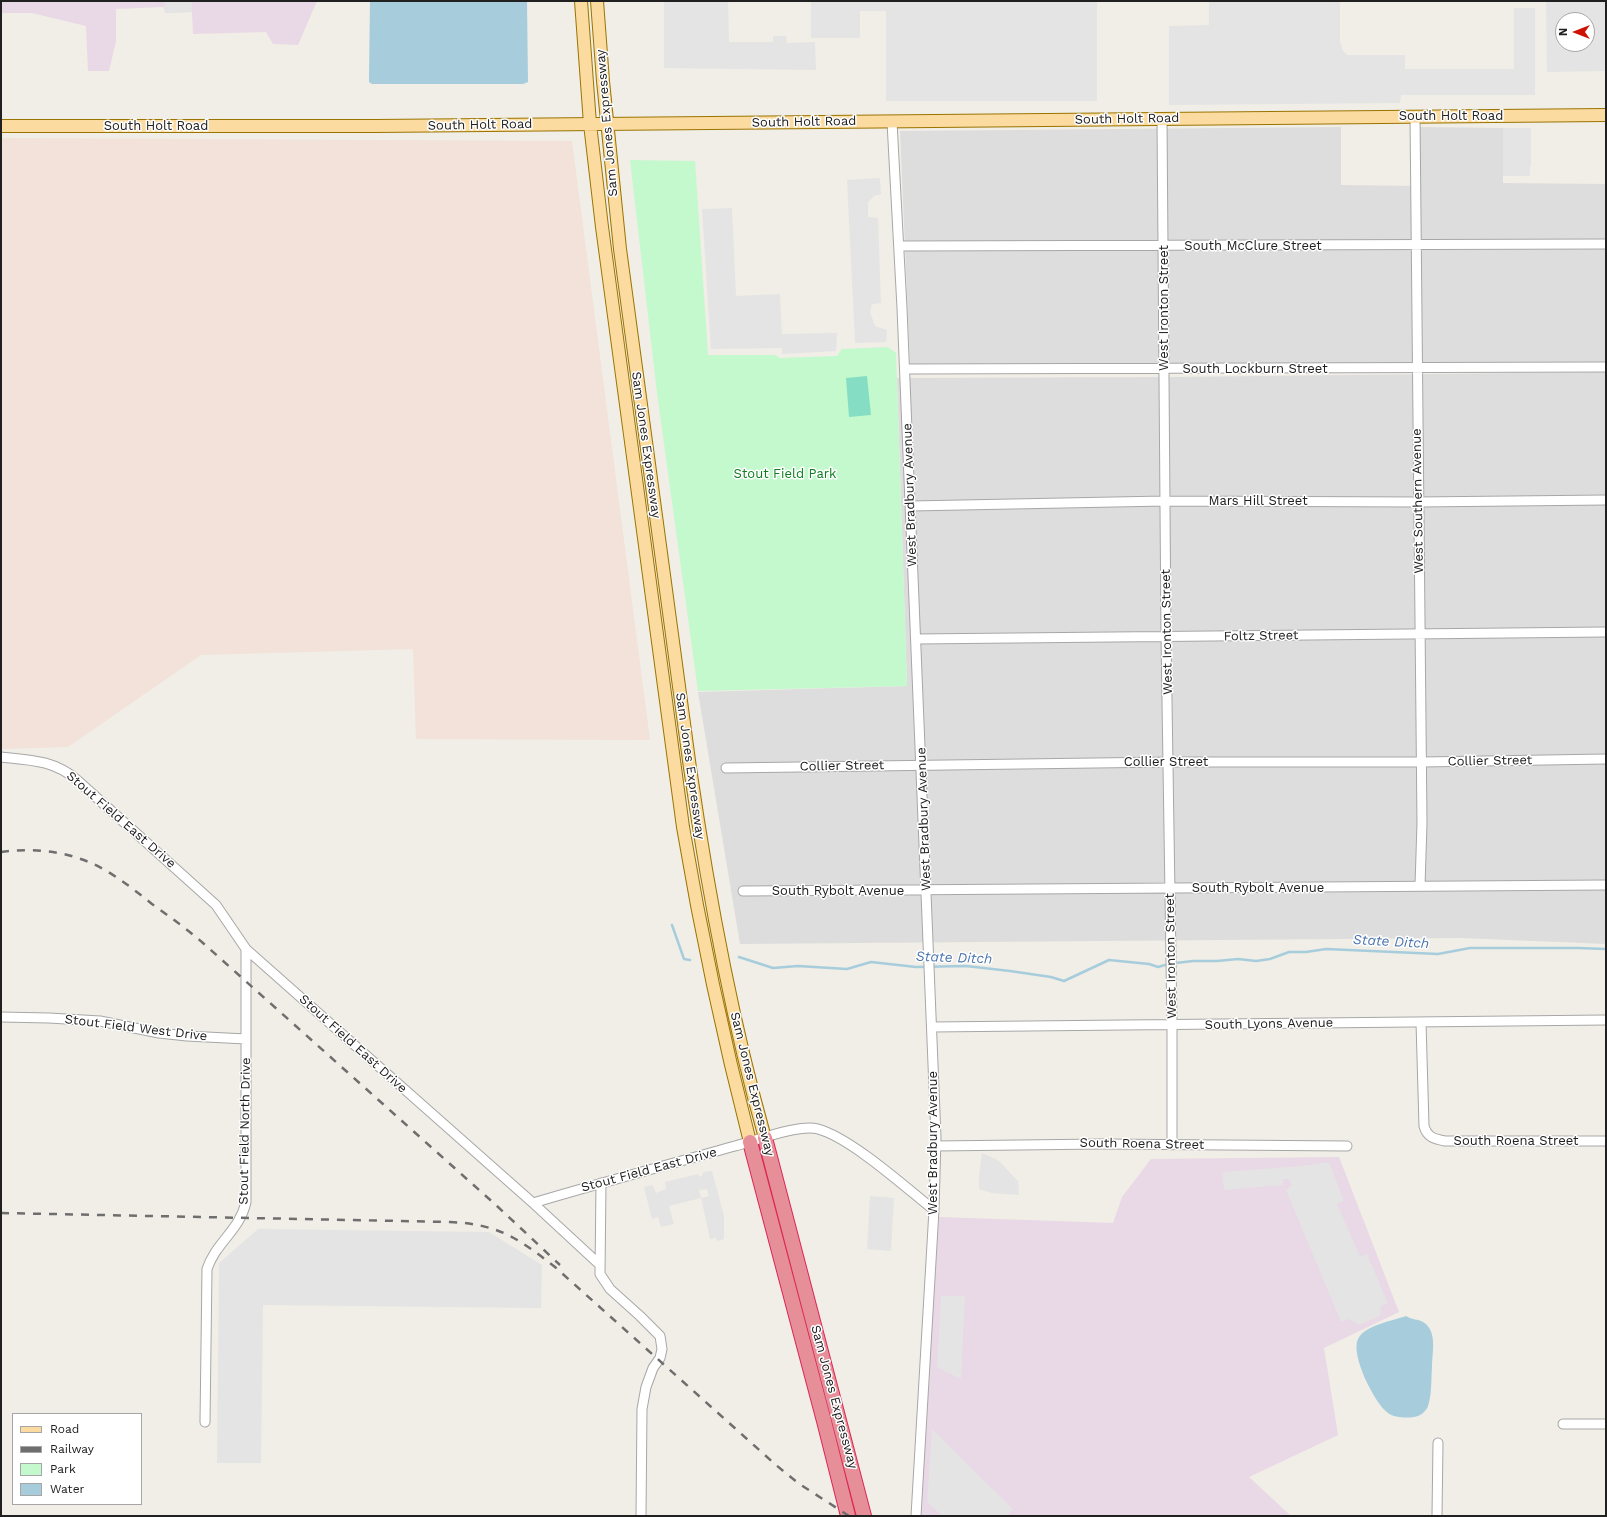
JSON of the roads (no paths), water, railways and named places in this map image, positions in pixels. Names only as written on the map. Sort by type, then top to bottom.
[{"type":"highway","name":"Sam Jones Expressway","points":[[765,1138],[864,1516]]},
{"type":"highway","name":"Sam Jones Expressway","points":[[750,1142],[848,1516]]},
{"type":"main road","name":"Sam Jones Expressway","points":[[581,1],[590,124],[610,294],[683,827],[698,917],[712,986],[750,1142]]},
{"type":"main road","name":"Sam Jones Expressway","points":[[597,1],[607,124],[620,249],[699,831],[733,1009],[765,1138]]},
{"type":"main road","name":"South Holt Road","points":[[1,126],[375,126],[1606,115]]},
{"type":"street","name":"West Southern Avenue","points":[[1415,116],[1416,369],[1422,762],[1420,886]]},
{"type":"street","name":"West Ironton Street","points":[[1162,119],[1172,1145]]},
{"type":"street","name":"West Bradbury Avenue","points":[[892,122],[911,506],[936,1146],[934,1210],[916,1516]]},
{"type":"street","name":"South McClure Street","points":[[899,246],[1606,244]]},
{"type":"street","name":"South Lockburn Street","points":[[904,369],[1416,369],[1606,367]]},
{"type":"street","name":"Mars Hill Street","points":[[911,506],[1165,501],[1418,502],[1606,500]]},
{"type":"street","name":"Foltz Street","points":[[916,639],[1606,632]]},
{"type":"street","name":"Stout Field East Drive","points":[[1,757],[40,761],[51,764],[74,777],[216,905],[246,949],[533,1203],[750,1142],[804,1128],[813,1128],[838,1138],[861,1153],[934,1210]]},
{"type":"street","name":"Collier Street","points":[[726,768],[1169,762],[1422,762],[1606,759]]},
{"type":"street","name":"South Rybolt Avenue","points":[[743,891],[1606,885]]},
{"type":"street","name":"Stout Field North Drive","points":[[205,1422],[207,1269],[210,1258],[241,1217],[246,1202],[246,949]]},
{"type":"street","name":"Stout Field West Drive","points":[[1,1017],[100,1021],[160,1033],[246,1039]]},
{"type":"street","name":"South Lyons Avenue","points":[[932,1027],[1606,1020]]},
{"type":"street","name":"South Roena Street","points":[[1420,1022],[1423,1116],[1424,1126],[1428,1135],[1435,1139],[1444,1140],[1606,1140]]},
{"type":"street","name":"South Roena Street","points":[[936,1146],[1044,1144],[1347,1146]]},
{"type":"street","points":[[601,1183],[600,1274],[607,1285],[660,1336],[662,1349],[646,1387],[642,1409],[641,1516]]},
{"type":"street","points":[[533,1203],[599,1264]]},
{"type":"street","points":[[1563,1424],[1606,1424]]},
{"type":"street","points":[[1437,1516],[1438,1443]]},
{"type":"water","points":[[370,1],[527,1],[528,82],[523,84],[372,84],[369,82]]},
{"type":"water","points":[[1406,1316],[1421,1321],[1428,1326],[1431,1331],[1433,1343],[1431,1392],[1428,1406],[1421,1415],[1408,1418],[1391,1415],[1377,1400],[1365,1379],[1357,1356],[1356,1346],[1361,1334],[1366,1330],[1379,1324]]},
{"type":"waterway","name":"State Ditch","points":[[672,925],[684,959],[690,960]]},
{"type":"waterway","name":"State Ditch","points":[[1176,963],[1238,959],[1256,961],[1270,959],[1289,952],[1306,952],[1326,949],[1438,954],[1470,948],[1606,949]]},
{"type":"waterway","name":"State Ditch","points":[[739,957],[773,968],[798,966],[847,969],[871,962],[916,967],[966,966],[1051,977],[1064,981],[1109,960],[1149,964],[1158,967],[1165,965]]},
{"type":"railway","points":[[1,852],[28,850],[54,852],[68,855],[105,870],[129,886],[203,943],[497,1206],[560,1265]]},
{"type":"railway","points":[[1,1213],[450,1222],[467,1223],[495,1229],[507,1234],[530,1248],[555,1267],[776,1465],[798,1483],[849,1516]]},
{"type":"park label","name":"Stout Field Park","points":[[785,474]]}]
